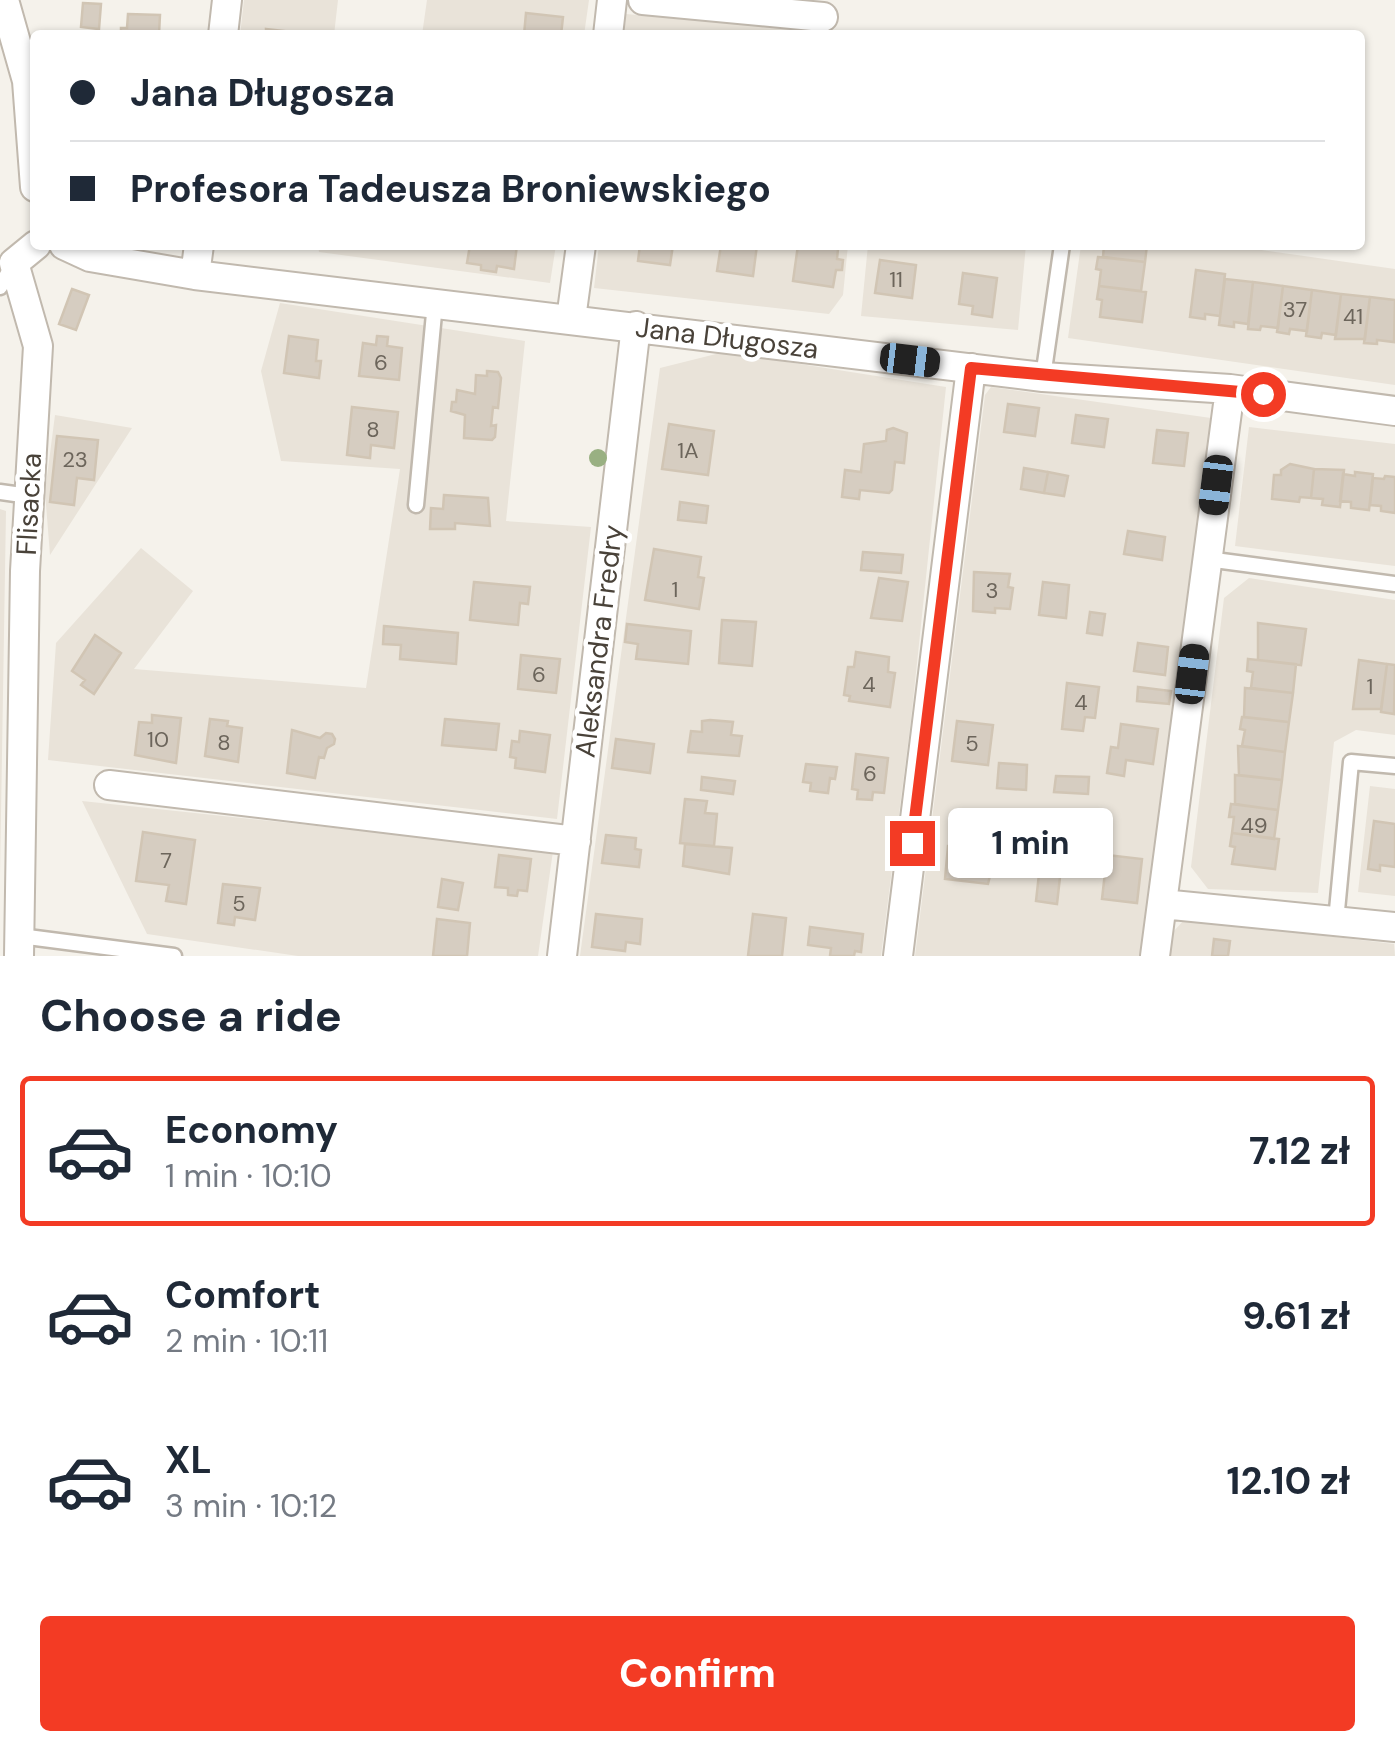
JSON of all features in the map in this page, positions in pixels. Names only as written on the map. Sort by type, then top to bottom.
[{"type":"street","points":[[4,0],[27,81],[30,121]]},
{"type":"street","points":[[224,30],[227,0]]},
{"type":"street","points":[[609,30],[612,0]]},
{"type":"street","points":[[643,0],[822,17]]},
{"type":"street","name":"Jana Długosza","points":[[75,250],[90,257],[195,275],[1042,377],[1230,389],[1395,411]]},
{"type":"street","points":[[195,275],[198,250]]},
{"type":"street","points":[[572,320],[580,250]]},
{"type":"street","name":"Flisacka","points":[[12,266],[38,346],[25,571],[19,946]]},
{"type":"street","name":"Aleksandra Fredry","points":[[562,956],[636,326]]},
{"type":"street","points":[[898,956],[971,368]]},
{"type":"street","points":[[1155,956],[1230,389]]},
{"type":"street","points":[[109,785],[576,841]]},
{"type":"street","points":[[1162,904],[1395,927]]},
{"type":"lane","points":[[1042,377],[1061,250]]},
{"type":"lane","points":[[416,505],[435,303]]},
{"type":"lane","points":[[0,492],[29,496]]},
{"type":"lane","points":[[1207,560],[1395,584]]},
{"type":"lane","points":[[1336,921],[1352,762],[1395,766]]},
{"type":"lane","points":[[19,946],[174,956]]},
{"type":"shaded area","points":[[244,0],[338,0],[335,30],[241,30]]},
{"type":"shaded area","points":[[427,0],[589,0],[585,30],[423,30]]},
{"type":"shaded area","points":[[626,14],[791,29],[791,30],[624,30]]},
{"type":"shaded area","points":[[319,250],[555,250],[550,283]]},
{"type":"shaded area","points":[[598,250],[848,250],[843,295],[829,314],[594,288]]},
{"type":"shaded area","points":[[868,250],[1026,250],[1018,330],[861,316]]},
{"type":"shaded area","points":[[1080,250],[1262,250],[1395,269],[1395,385],[1068,338]]},
{"type":"shaded area","points":[[280,303],[525,341],[506,521],[591,527],[557,819],[48,760],[56,643],[141,548],[193,591],[134,669],[366,688],[400,469],[281,461],[261,371]]},
{"type":"shaded area","points":[[724,352],[946,387],[911,720],[881,956],[580,956],[660,368]]},
{"type":"shaded area","points":[[991,387],[1211,418],[1144,956],[915,956],[985,395]]},
{"type":"shaded area","points":[[55,415],[132,428],[50,555],[45,492]]},
{"type":"shaded area","points":[[1249,427],[1395,444],[1395,566],[1235,546]]},
{"type":"shaded area","points":[[0,509],[6,511],[0,875]]},
{"type":"shaded area","points":[[1249,578],[1395,600],[1395,735],[1356,730],[1334,742],[1318,893],[1208,889],[1191,867],[1224,598]]},
{"type":"shaded area","points":[[1370,786],[1395,789],[1395,896],[1358,892]]},
{"type":"shaded area","points":[[82,801],[553,851],[538,956],[298,956],[147,934]]},
{"type":"shaded area","points":[[1185,919],[1394,944],[1395,956],[1170,956],[1172,933]]},
{"type":"building","points":[[83,3],[101,4],[99,29],[81,27]]},
{"type":"building","points":[[526,13],[563,17],[562,30],[524,30]]},
{"type":"building","points":[[128,14],[160,15],[159,30],[121,30],[127,28]]},
{"type":"building","points":[[469,250],[516,250],[514,269],[497,266],[496,272],[467,263]]},
{"type":"building","points":[[639,250],[672,250],[670,265],[638,261]]},
{"type":"building","points":[[720,250],[756,250],[753,276],[717,271]]},
{"type":"building","points":[[797,250],[838,250],[842,270],[836,270],[833,287],[793,281]]},
{"type":"building","points":[[1104,250],[1146,250],[1145,262],[1103,257]]},
{"type":"building","points":[[1098,257],[1145,262],[1141,291],[1099,286]]},
{"type":"building","points":[[880,260],[916,265],[912,298],[875,293]]},
{"type":"building","points":[[1196,270],[1225,274],[1220,316],[1190,317]]},
{"type":"building","points":[[963,273],[997,278],[992,317],[972,314],[973,306],[959,304]]},
{"type":"building","points":[[1225,279],[1253,282],[1248,324],[1219,325]]},
{"type":"building","points":[[1253,282],[1283,286],[1278,328],[1248,329]]},
{"type":"building","points":[[1099,286],[1146,292],[1142,322],[1100,317]]},
{"type":"building","points":[[1283,286],[1312,290],[1307,331],[1277,332]]},
{"type":"building","points":[[72,289],[89,295],[76,330],[59,324]]},
{"type":"building","points":[[1312,290],[1341,294],[1336,335],[1306,336]]},
{"type":"building","points":[[1341,294],[1370,297],[1365,339],[1335,339]]},
{"type":"building","points":[[1370,297],[1395,300],[1394,342],[1364,343]]},
{"type":"building","points":[[289,336],[318,340],[319,378],[284,373]]},
{"type":"building","points":[[377,336],[388,337],[387,346],[402,348],[399,380],[359,376],[363,343],[376,345]]},
{"type":"building","points":[[487,371],[498,372],[501,378],[498,408],[493,407],[491,426],[496,425],[495,437],[464,438],[465,415],[451,411],[452,402],[456,402],[457,390],[475,394],[476,375],[487,376]]},
{"type":"building","points":[[1008,404],[1039,408],[1035,436],[1004,432]]},
{"type":"building","points":[[352,407],[398,412],[394,448],[371,445],[370,458],[347,455]]},
{"type":"building","points":[[1076,415],[1108,419],[1104,447],[1072,443]]},
{"type":"building","points":[[669,424],[714,431],[708,475],[662,469]]},
{"type":"building","points":[[887,430],[907,433],[904,463],[895,462],[892,490],[860,490],[859,499],[842,497],[845,470],[861,472],[864,444],[886,441]]},
{"type":"building","points":[[1157,430],[1188,433],[1184,466],[1153,463]]},
{"type":"building","points":[[57,436],[98,440],[94,480],[77,478],[74,505],[50,502]]},
{"type":"building","points":[[1290,464],[1314,469],[1311,498],[1300,497],[1299,502],[1272,499],[1274,475],[1281,475],[1281,470]]},
{"type":"building","points":[[1024,468],[1048,472],[1044,493],[1021,489]]},
{"type":"building","points":[[1314,469],[1344,470],[1340,507],[1322,505],[1323,499],[1311,498]]},
{"type":"building","points":[[1048,472],[1068,476],[1064,496],[1044,493]]},
{"type":"building","points":[[1355,472],[1373,474],[1369,510],[1351,508],[1351,502],[1340,501],[1343,474],[1355,476]]},
{"type":"building","points":[[1395,477],[1395,513],[1370,505],[1373,478]]},
{"type":"building","points":[[444,495],[488,498],[490,526],[455,523],[455,529],[430,529],[431,508],[443,509]]},
{"type":"building","points":[[680,502],[708,506],[706,523],[678,520]]},
{"type":"building","points":[[1128,531],[1165,537],[1162,560],[1124,554]]},
{"type":"building","points":[[654,549],[701,557],[698,577],[704,578],[699,609],[645,600]]},
{"type":"building","points":[[863,552],[903,555],[901,573],[861,570]]},
{"type":"building","points":[[974,572],[1010,574],[1010,609],[995,608],[995,613],[973,611]]},
{"type":"building","points":[[879,578],[908,582],[902,621],[871,618]]},
{"type":"building","points":[[474,582],[530,587],[528,604],[520,603],[518,625],[470,620]]},
{"type":"building","points":[[1043,582],[1069,585],[1066,618],[1039,615]]},
{"type":"building","points":[[1090,612],[1105,614],[1102,635],[1087,633]]},
{"type":"building","points":[[722,620],[756,622],[752,666],[719,663]]},
{"type":"building","points":[[1258,623],[1306,629],[1301,665],[1258,660]]},
{"type":"building","points":[[627,624],[691,631],[688,664],[636,659],[638,644],[625,642]]},
{"type":"building","points":[[384,626],[458,633],[456,664],[400,659],[401,645],[383,644]]},
{"type":"building","points":[[95,635],[121,653],[94,694],[81,685],[85,680],[72,671]]},
{"type":"building","points":[[1138,643],[1168,647],[1165,675],[1134,671]]},
{"type":"building","points":[[856,652],[889,657],[888,672],[895,673],[890,707],[849,701],[850,696],[844,695],[848,667],[854,667]]},
{"type":"building","points":[[521,655],[560,659],[556,693],[518,689]]},
{"type":"building","points":[[1248,659],[1296,664],[1293,693],[1251,688],[1253,672],[1247,671]]},
{"type":"building","points":[[1359,660],[1387,664],[1381,709],[1353,709]]},
{"type":"building","points":[[1387,664],[1395,665],[1394,714],[1381,712]]},
{"type":"building","points":[[1067,683],[1099,687],[1095,718],[1085,717],[1083,731],[1062,729]]},
{"type":"building","points":[[1138,687],[1171,691],[1169,704],[1137,701]]},
{"type":"building","points":[[1245,688],[1293,693],[1289,722],[1244,717]]},
{"type":"building","points":[[152,715],[181,718],[176,763],[135,755],[139,722],[152,723]]},
{"type":"building","points":[[1242,717],[1289,722],[1285,752],[1242,746]]},
{"type":"building","points":[[210,719],[242,728],[238,762],[205,756]]},
{"type":"building","points":[[445,719],[499,724],[496,750],[442,745]]},
{"type":"building","points":[[702,721],[733,722],[731,735],[742,736],[739,756],[688,752],[691,731],[702,732]]},
{"type":"building","points":[[957,721],[993,725],[988,765],[952,761]]},
{"type":"building","points":[[1121,724],[1158,729],[1153,764],[1126,760],[1124,776],[1107,773],[1111,747],[1118,748]]},
{"type":"building","points":[[292,730],[320,738],[332,734],[335,739],[324,758],[319,757],[315,778],[287,773]]},
{"type":"building","points":[[520,731],[550,735],[545,772],[515,768],[516,758],[510,757],[512,741],[519,742]]},
{"type":"building","points":[[616,739],[654,744],[650,773],[612,768]]},
{"type":"building","points":[[1238,746],[1285,752],[1282,780],[1239,775]]},
{"type":"building","points":[[856,754],[888,758],[884,793],[873,792],[872,800],[857,799],[858,790],[852,789]]},
{"type":"building","points":[[999,763],[1027,765],[1026,790],[997,788]]},
{"type":"building","points":[[806,764],[837,767],[835,779],[830,778],[828,793],[810,791],[811,783],[803,782]]},
{"type":"building","points":[[1235,775],[1282,780],[1278,810],[1235,804]]},
{"type":"building","points":[[1056,776],[1089,777],[1088,794],[1054,792]]},
{"type":"building","points":[[702,777],[735,781],[733,794],[701,790]]},
{"type":"building","points":[[685,799],[707,801],[705,813],[717,814],[714,846],[680,843]]},
{"type":"building","points":[[1231,804],[1278,810],[1274,839],[1232,833]]},
{"type":"building","points":[[1374,821],[1395,824],[1395,867],[1380,865],[1380,871],[1368,869]]},
{"type":"building","points":[[143,832],[195,840],[186,904],[166,901],[169,885],[136,881]]},
{"type":"building","points":[[1232,833],[1279,839],[1275,869],[1232,864]]},
{"type":"building","points":[[606,835],[636,838],[635,849],[641,850],[639,867],[602,863]]},
{"type":"building","points":[[685,844],[732,848],[729,874],[683,866]]},
{"type":"building","points":[[948,846],[996,851],[988,884],[945,879]]},
{"type":"building","points":[[499,855],[531,859],[527,891],[508,895],[508,888],[495,887]]},
{"type":"building","points":[[1107,855],[1142,859],[1137,903],[1102,899]]},
{"type":"building","points":[[1039,874],[1060,877],[1057,904],[1036,901]]},
{"type":"building","points":[[442,879],[463,883],[458,910],[438,907]]},
{"type":"building","points":[[223,884],[260,888],[255,920],[235,917],[234,925],[218,923]]},
{"type":"building","points":[[596,914],[642,919],[640,944],[626,942],[625,951],[592,947]]},
{"type":"building","points":[[753,914],[786,918],[782,956],[748,956]]},
{"type":"building","points":[[437,919],[470,923],[467,956],[433,956]]},
{"type":"building","points":[[810,927],[863,934],[861,952],[855,951],[854,956],[830,956],[831,948],[808,945]]},
{"type":"building","points":[[1214,939],[1230,941],[1228,956],[1212,956]]},
{"type":"route","points":[[912,843],[971,368],[1263,394]]}]
